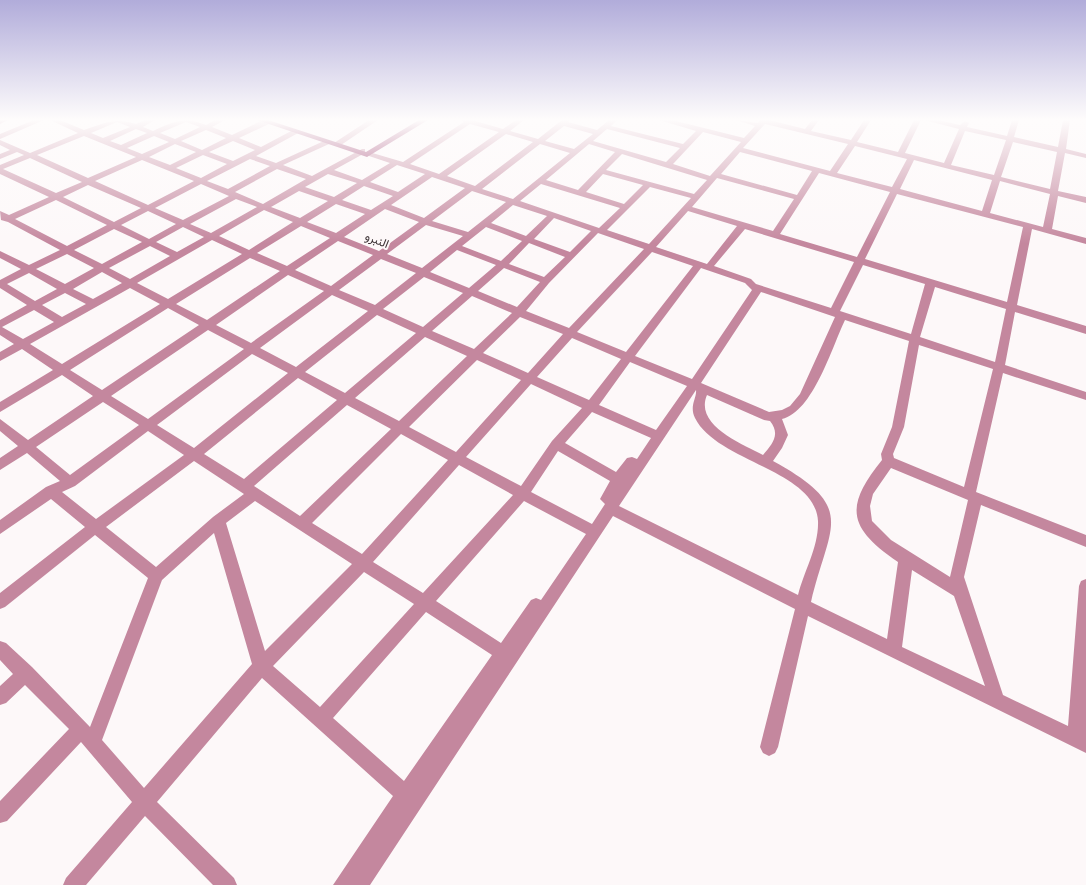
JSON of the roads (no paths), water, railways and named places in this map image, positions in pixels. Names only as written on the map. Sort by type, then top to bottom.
[{"type":"street","points":[[0,169],[17,161]]},
{"type":"street","points":[[45,161],[655,435]]},
{"type":"street","points":[[3,218],[133,161]]},
{"type":"street","name":"النبرو","points":[[153,161],[774,417]]},
{"type":"street","points":[[170,168],[184,161]]},
{"type":"street","points":[[226,161],[233,164]]},
{"type":"street","points":[[0,284],[239,161]]},
{"type":"street","points":[[266,161],[314,179]]},
{"type":"street","points":[[0,324],[185,224],[286,161]]},
{"type":"street","points":[[0,357],[348,161]]},
{"type":"street","points":[[391,161],[442,176],[474,189]]},
{"type":"street","points":[[0,408],[362,183],[404,161]]},
{"type":"street","points":[[442,176],[462,161]]},
{"type":"street","points":[[0,528],[51,491],[70,482],[513,161]]},
{"type":"street","points":[[0,602],[95,527],[195,454],[425,273],[454,246],[483,223],[565,161]]},
{"type":"street","points":[[581,192],[612,161]]},
{"type":"street","points":[[651,161],[798,198]]},
{"type":"street","points":[[667,166],[671,161]]},
{"type":"street","points":[[73,885],[143,801],[261,666],[362,564],[457,457],[612,287],[650,249],[728,161]]},
{"type":"street","points":[[791,161],[817,170],[1086,241]]},
{"type":"street","points":[[832,174],[840,161]]},
{"type":"street","points":[[766,461],[780,440],[783,431],[782,425],[774,417],[794,409],[805,396],[861,261],[909,161]]},
{"type":"street","points":[[926,161],[1086,200]]},
{"type":"street","points":[[947,166],[949,161]]},
{"type":"street","points":[[985,214],[1003,161]]},
{"type":"street","points":[[1047,231],[1060,161]]},
{"type":"street","points":[[400,164],[598,232]]},
{"type":"street","points":[[0,169],[178,256]]},
{"type":"street","points":[[775,235],[817,170]]},
{"type":"street","points":[[328,171],[398,195]]},
{"type":"street","points":[[603,172],[697,197]]},
{"type":"street","points":[[0,465],[339,238],[371,213],[429,175]]},
{"type":"street","points":[[541,181],[626,207]]},
{"type":"street","points":[[301,524],[519,312],[546,281],[649,184]]},
{"type":"street","points":[[299,188],[371,213]]},
{"type":"street","points":[[343,885],[696,385],[756,293],[755,286],[748,281],[551,217],[513,202]]},
{"type":"street","points":[[384,205],[427,222],[468,235]]},
{"type":"street","points":[[687,208],[1086,330]]},
{"type":"street","points":[[0,814],[87,735],[156,576],[218,521],[347,398],[502,265],[530,240],[551,217]]},
{"type":"street","points":[[3,218],[103,268],[254,348],[591,530]]},
{"type":"street","points":[[483,223],[572,256]]},
{"type":"street","points":[[320,720],[523,493],[556,444],[591,406],[628,356],[703,267],[744,225]]},
{"type":"street","points":[[996,700],[992,682],[960,591],[957,577],[972,495],[1028,226]]},
{"type":"street","points":[[454,246],[546,281]]},
{"type":"street","points":[[0,254],[94,304]]},
{"type":"street","points":[[703,267],[914,341],[1086,396]]},
{"type":"street","points":[[358,885],[506,656],[591,530],[618,478],[696,385],[747,295],[745,287],[736,280]]},
{"type":"street","points":[[931,282],[914,341],[903,406],[887,454],[889,461],[904,470],[1086,541]]},
{"type":"street","points":[[0,284],[62,322]]},
{"type":"street","points":[[0,330],[506,656]]},
{"type":"street","points":[[696,385],[700,415],[719,438],[766,461],[807,486],[818,500],[824,514],[824,533],[809,579],[769,747]]},
{"type":"street","points":[[0,424],[70,482]]},
{"type":"street","points":[[556,444],[618,478]]},
{"type":"street","points":[[889,461],[868,490],[863,505],[864,520],[870,530],[906,558],[960,591]]},
{"type":"street","points":[[51,491],[156,576]]},
{"type":"street","points":[[610,508],[893,651],[1081,742],[1086,586]]},
{"type":"street","points":[[218,521],[261,666],[406,795]]},
{"type":"street","points":[[893,651],[906,558]]},
{"type":"street","points":[[0,649],[87,735],[143,801],[227,885]]},
{"type":"street","points":[[0,697],[26,673]]}]
